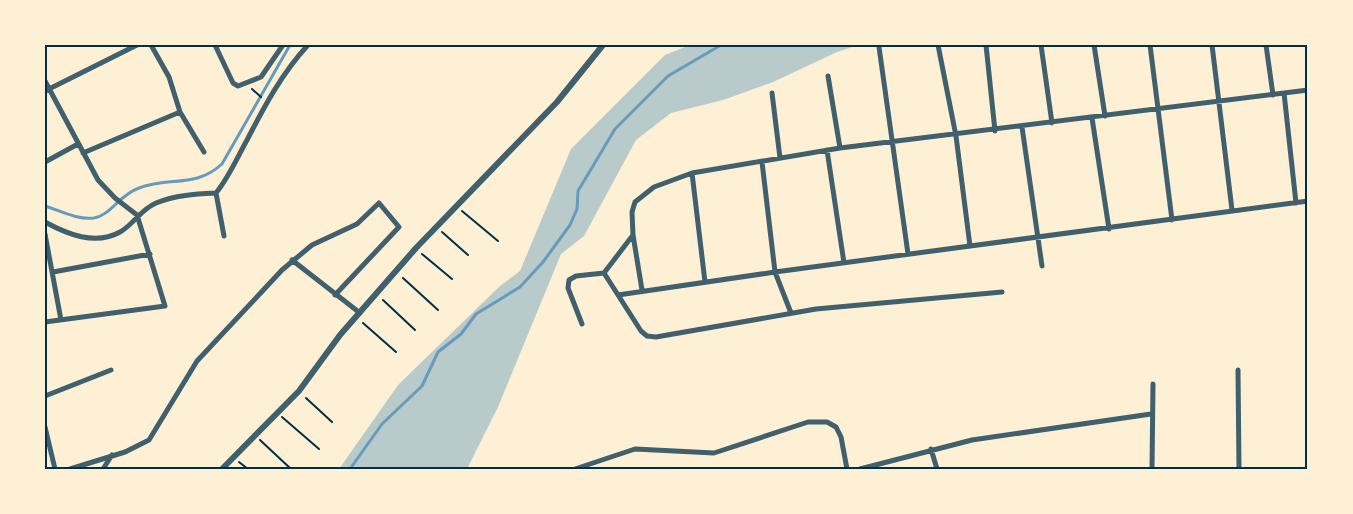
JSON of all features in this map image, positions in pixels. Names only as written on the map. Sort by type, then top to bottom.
[{"type":"street","points":[[47,90],[137,45]]},
{"type":"street","points":[[151,45],[169,77],[180,112],[204,152]]},
{"type":"street","points":[[215,45],[233,83],[238,86],[261,77],[283,45]]},
{"type":"street","points":[[224,236],[216,193],[226,180],[292,62],[308,45]]},
{"type":"street","points":[[222,469],[299,392],[358,315],[435,226],[557,102],[603,45]]},
{"type":"street","points":[[938,45],[956,136],[970,246]]},
{"type":"street","points":[[986,45],[995,130]]},
{"type":"street","points":[[1041,45],[1052,123]]},
{"type":"street","points":[[1094,45],[1105,116]]},
{"type":"street","points":[[1150,45],[1172,220]]},
{"type":"street","points":[[1212,45],[1221,102],[1232,210]]},
{"type":"street","points":[[1266,45],[1272,95]]},
{"type":"street","points":[[879,47],[909,254]]},
{"type":"street","points":[[828,76],[840,148]]},
{"type":"street","points":[[45,81],[47,90],[100,183],[115,198],[137,214],[165,306],[45,322]]},
{"type":"street","points":[[642,290],[633,235],[634,202],[643,193],[692,173],[840,148],[956,136],[1308,90]]},
{"type":"street","points":[[772,93],[780,158]]},
{"type":"street","points":[[1284,93],[1296,203]]},
{"type":"street","points":[[83,153],[180,112]]},
{"type":"street","points":[[1092,118],[1109,229]]},
{"type":"street","points":[[1022,127],[1042,266]]},
{"type":"street","points":[[45,162],[78,144]]},
{"type":"street","points":[[827,150],[844,263]]},
{"type":"street","points":[[762,162],[775,272],[791,313]]},
{"type":"street","points":[[692,173],[705,282]]},
{"type":"street","points":[[45,222],[81,238],[121,232],[137,214],[155,203],[180,195],[216,193]]},
{"type":"street","points":[[618,296],[642,290],[1308,201]]},
{"type":"street","points":[[70,469],[138,447],[149,440],[197,361],[292,260],[312,244],[357,224],[379,203],[399,227],[335,295]]},
{"type":"street","points":[[45,234],[61,320]]},
{"type":"street","points":[[582,324],[568,288],[569,280],[576,276],[604,273],[633,235]]},
{"type":"street","points":[[53,272],[150,254]]},
{"type":"street","points":[[292,260],[358,315]]},
{"type":"street","points":[[604,273],[640,331],[647,336],[656,337],[791,313],[1002,292]]},
{"type":"street","points":[[45,396],[111,370]]},
{"type":"street","points":[[1238,370],[1239,469]]},
{"type":"street","points":[[1152,469],[1153,384]]},
{"type":"street","points":[[860,469],[972,440],[1151,414]]},
{"type":"street","points":[[575,469],[635,449],[714,453],[808,422],[827,422],[836,427],[847,469]]},
{"type":"street","points":[[45,427],[55,469]]},
{"type":"street","points":[[931,449],[937,469]]},
{"type":"street","points":[[103,469],[112,456]]},
{"type":"path","points":[[248,84],[267,104]]},
{"type":"path","points":[[455,205],[498,241]]},
{"type":"path","points":[[435,226],[468,255]]},
{"type":"path","points":[[416,248],[452,279]]},
{"type":"path","points":[[396,272],[438,310]]},
{"type":"path","points":[[376,294],[415,330]]},
{"type":"path","points":[[358,315],[396,352]]},
{"type":"path","points":[[299,392],[332,422]]},
{"type":"path","points":[[278,414],[319,449]]},
{"type":"path","points":[[254,435],[291,469]]},
{"type":"shaded area","points":[[690,45],[859,45],[837,52],[773,82],[723,100],[671,113],[636,140],[584,236],[561,254],[498,407],[467,469],[339,469],[398,385],[500,286],[520,271],[571,149],[665,55]]},
{"type":"waterway","points":[[45,206],[75,216],[94,218],[105,213],[126,195],[139,188],[202,177],[212,172],[222,164],[290,45]]},
{"type":"waterway","points":[[350,469],[382,424],[422,386],[438,352],[461,334],[476,314],[520,287],[543,262],[570,225],[577,209],[578,191],[615,129],[668,76],[721,45]]}]
